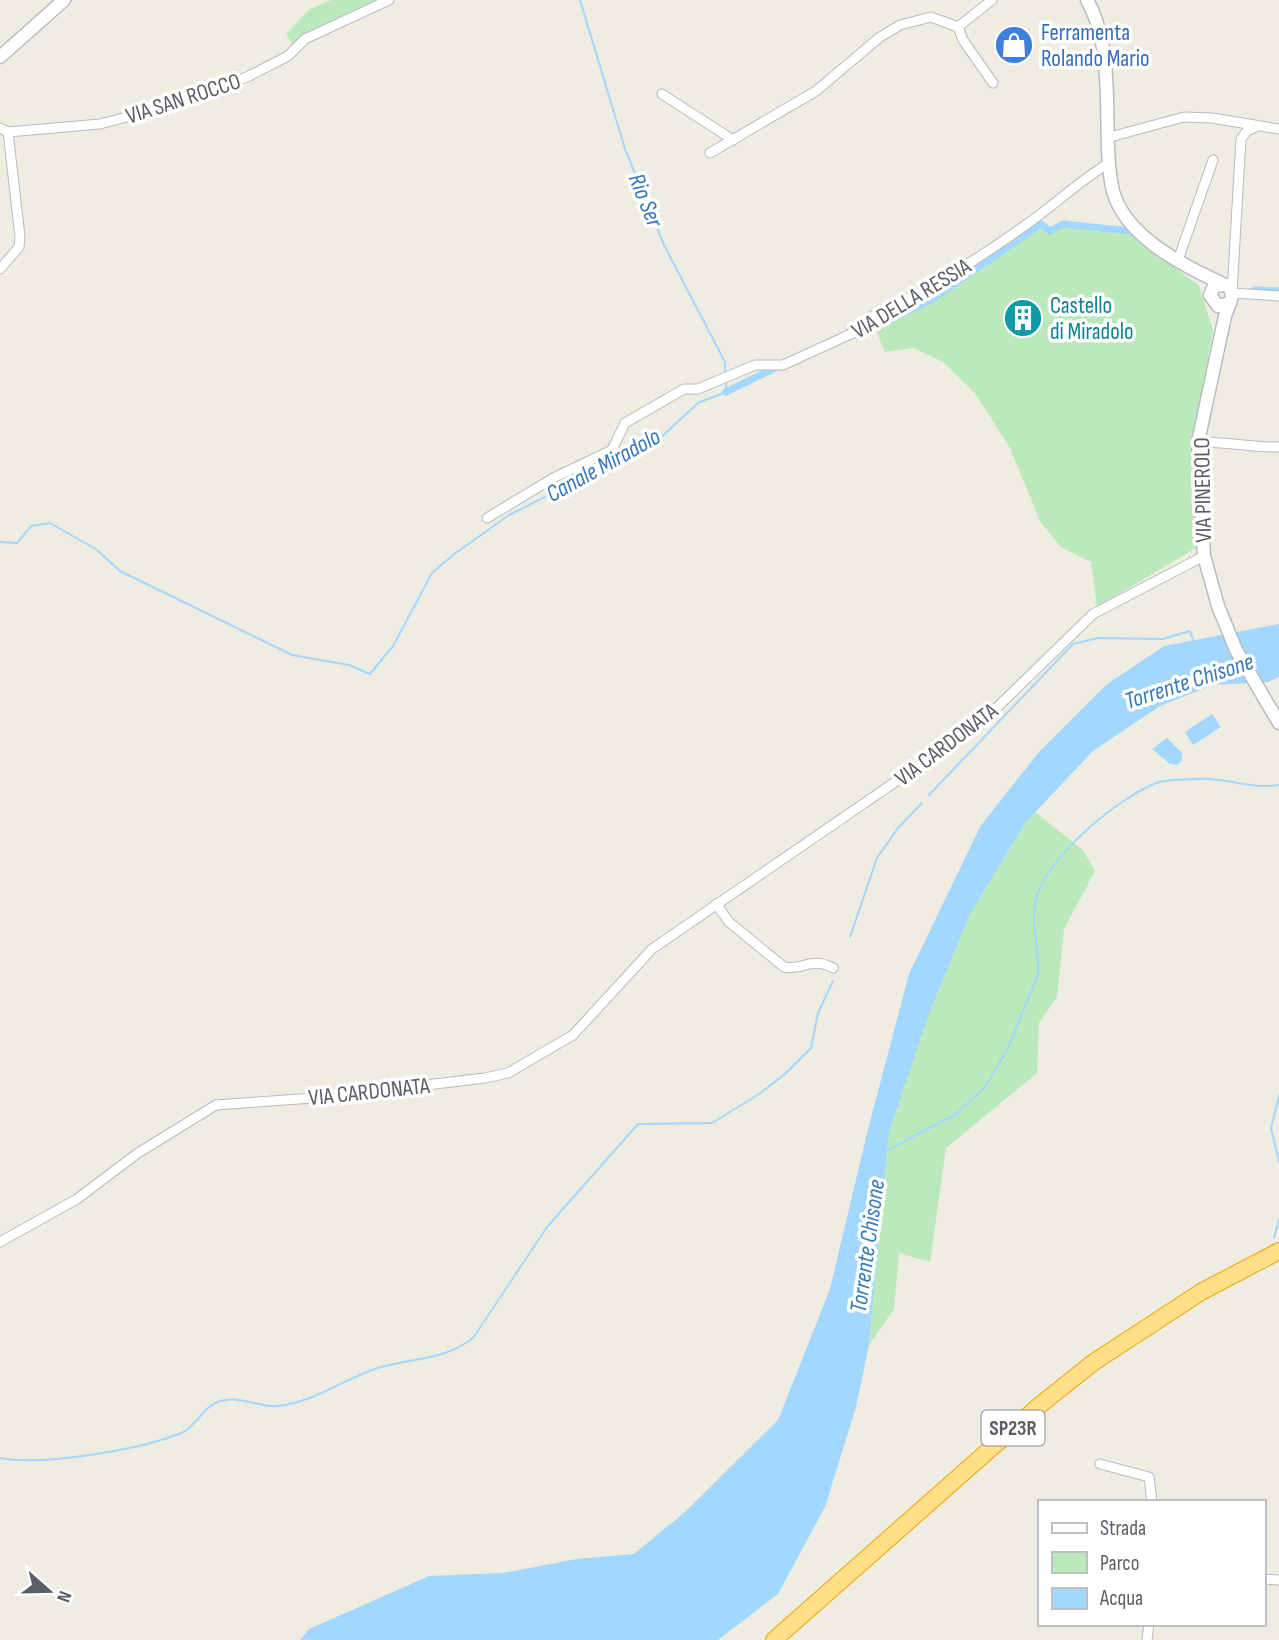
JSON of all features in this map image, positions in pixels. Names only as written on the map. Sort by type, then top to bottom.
[{"type":"highway","name":"SP23R","points":[[774,1640],[1030,1413],[1094,1362],[1191,1298],[1279,1251]]},
{"type":"highway","name":"SP23R","points":[[784,1640],[1037,1417],[1100,1367],[1160,1324],[1279,1259]]},
{"type":"street","points":[[0,57],[65,0]]},
{"type":"street","name":"VIA SAN ROCCO","points":[[4,130],[100,124],[188,102],[249,76],[288,56],[305,39],[388,0]]},
{"type":"street","points":[[958,27],[992,0]]},
{"type":"street","points":[[1080,0],[1097,25]]},
{"type":"street","points":[[1087,0],[1097,25],[1106,71],[1112,186],[1120,206],[1147,238],[1199,273],[1223,293],[1279,296]]},
{"type":"street","points":[[710,153],[816,91],[880,37],[900,25],[931,17],[958,27],[963,40],[993,83]]},
{"type":"street","points":[[662,94],[733,140]]},
{"type":"street","points":[[1110,137],[1184,117],[1212,118],[1279,129]]},
{"type":"street","points":[[1223,293],[1233,268],[1241,139],[1247,131],[1256,127]]},
{"type":"street","points":[[0,269],[19,247],[20,237],[4,130]]},
{"type":"street","points":[[1178,260],[1213,160]]},
{"type":"street","name":"VIA DELLA RESSIA","points":[[487,518],[555,477],[612,450],[625,422],[648,407],[684,389],[698,389],[755,366],[783,365],[864,328],[870,317],[963,270],[1045,211],[1069,188],[1110,163]]},
{"type":"street","name":"VIA PINEROLO","points":[[1223,293],[1221,332],[1198,442],[1204,556],[1218,606],[1259,692],[1279,723]]},
{"type":"street","points":[[1198,442],[1224,441],[1261,448],[1279,447]]},
{"type":"street","name":"VIA CARDONATA","points":[[0,1242],[77,1199],[149,1146],[216,1105],[327,1097],[508,1073],[573,1035],[652,949],[981,723],[1093,614],[1204,556]]},
{"type":"street","points":[[716,904],[729,922],[784,967],[793,968],[813,961],[833,968]]},
{"type":"street","points":[[1100,1464],[1149,1478],[1152,1500]]},
{"type":"green space","points":[[331,0],[383,0],[294,47],[286,34],[310,9]]},
{"type":"green space","name":"Castello di Miradolo","points":[[1072,226],[1130,233],[1199,286],[1213,330],[1192,444],[1196,548],[1097,607],[1091,562],[1061,547],[1041,523],[1009,446],[974,392],[943,362],[914,348],[885,352],[874,325],[938,294],[1038,227]]},
{"type":"green space","points":[[1035,812],[1083,850],[1095,871],[1064,929],[1057,997],[1039,1023],[1037,1073],[946,1148],[930,1262],[899,1253],[894,1309],[869,1345],[889,1132],[930,1010],[970,914],[1026,822]]},
{"type":"water","name":"Torrente Chisone","points":[[1279,624],[1279,677],[1268,682],[1213,685],[1160,706],[1093,751],[1026,822],[970,914],[930,1011],[889,1132],[869,1345],[856,1407],[825,1507],[778,1594],[718,1640],[300,1640],[309,1629],[429,1576],[502,1573],[577,1559],[634,1554],[685,1512],[778,1420],[830,1289],[909,974],[981,825],[1039,752],[1106,685],[1164,646]]},
{"type":"water","points":[[1212,714],[1221,727],[1193,745],[1185,732]]},
{"type":"water","points":[[1167,738],[1182,753],[1182,760],[1177,765],[1170,764],[1152,749]]},
{"type":"waterway","name":"Rio Ser","points":[[580,0],[625,149],[664,245],[725,362],[725,372]]},
{"type":"waterway","name":"Canale Miradolo","points":[[849,331],[860,325],[892,319],[934,298],[1041,224],[1050,231],[1063,224],[1130,231],[1136,235]]},
{"type":"waterway","name":"Canale Miradolo","points":[[1255,290],[1279,291]]},
{"type":"waterway","name":"Canale Miradolo","points":[[726,392],[779,366]]},
{"type":"waterway","name":"Canale Miradolo","points":[[0,542],[17,543],[31,526],[50,523],[97,550],[120,571],[292,655],[349,665],[370,674],[393,646],[432,573],[453,555],[509,515],[657,441],[698,403],[726,392],[726,381]]},
{"type":"waterway","points":[[929,795],[1073,644],[1098,638],[1163,639],[1190,631],[1193,639]]},
{"type":"waterway","points":[[886,1151],[956,1114],[985,1087],[1007,1050],[1038,975],[1034,910],[1042,883],[1053,866],[1085,831],[1122,802],[1160,782],[1215,779],[1258,786],[1279,785]]},
{"type":"waterway","points":[[850,937],[877,858],[898,828],[922,803]]},
{"type":"waterway","points":[[0,1458],[64,1458],[139,1446],[185,1431],[209,1407],[220,1401],[235,1400],[271,1406],[291,1404],[378,1368],[439,1355],[462,1345],[473,1338],[547,1227],[638,1124],[712,1123],[759,1094],[785,1074],[811,1048],[818,1013],[833,981]]},
{"type":"waterway","points":[[1279,1096],[1271,1128],[1279,1162]]},
{"type":"waterway","points":[[1274,1238],[1279,1219]]},
{"type":"place","name":"Ferramenta Rolando Mario","points":[[1014,45]]},
{"type":"place","name":"Castello di Miradolo","points":[[1023,318]]}]
